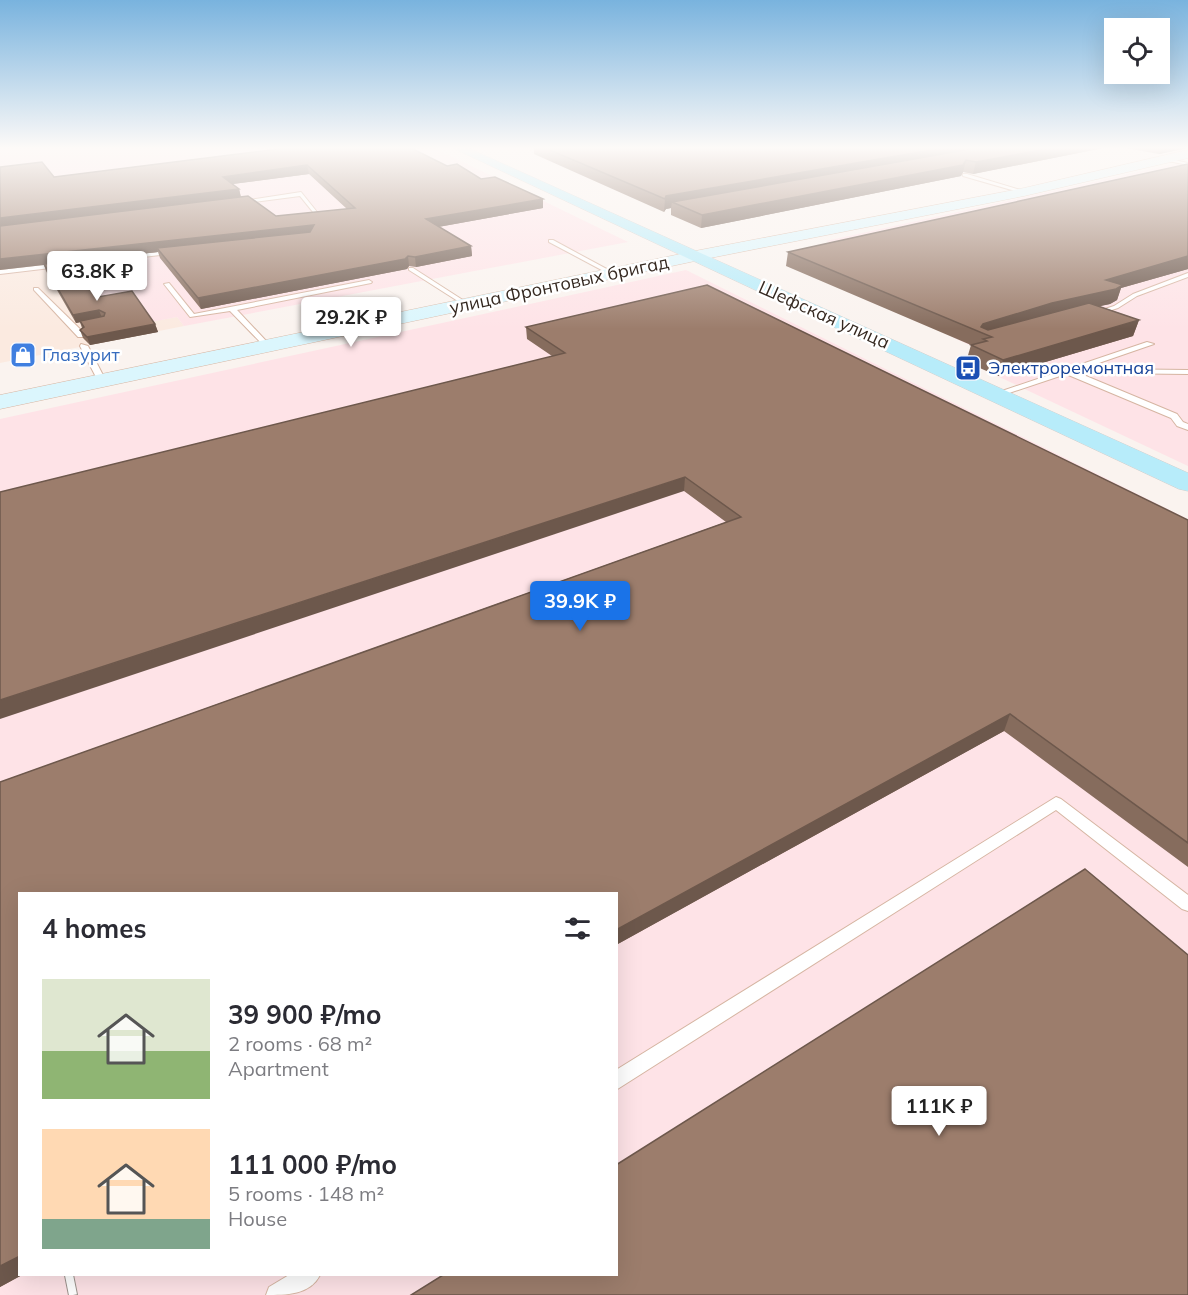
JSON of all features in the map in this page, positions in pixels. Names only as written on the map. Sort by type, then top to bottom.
[{"type":"main road","name":"Шефская улица","points":[[591,208],[1188,483]]},
{"type":"main road","name":"улица Фронтовых бригад","points":[[0,402],[695,256],[940,208]]},
{"type":"lane","points":[[313,208],[319,216]]},
{"type":"lane","points":[[551,241],[613,274]]},
{"type":"lane","points":[[0,272],[185,251]]},
{"type":"lane","points":[[411,269],[466,304]]},
{"type":"lane","points":[[1086,314],[1116,307],[1135,295],[1188,275]]},
{"type":"lane","points":[[167,284],[192,316],[369,282]]},
{"type":"lane","points":[[36,289],[81,335]]},
{"type":"lane","points":[[232,309],[266,346]]},
{"type":"lane","points":[[74,327],[84,326]]},
{"type":"lane","points":[[997,394],[1150,344]]},
{"type":"lane","points":[[84,346],[102,381]]},
{"type":"lane","points":[[1085,365],[1101,371],[1188,372]]},
{"type":"lane","points":[[1066,371],[1174,416],[1180,424],[1188,427]]},
{"type":"lane","points":[[618,1080],[1056,803],[1188,904]]},
{"type":"lane","points":[[277,1295],[307,1276]]},
{"type":"shaded area","points":[[0,208],[559,208],[628,242],[184,326],[177,317],[151,322],[101,305],[83,274],[92,272],[87,265],[0,275]]},
{"type":"shaded area","points":[[973,208],[1188,208],[1188,466],[959,358],[983,351],[954,338],[851,251],[826,241]]},
{"type":"shaded area","points":[[87,265],[92,273],[84,274],[116,328],[177,317],[184,326],[0,363],[0,275]]},
{"type":"shaded area","points":[[686,270],[1188,519],[1188,1295],[0,1295],[0,419]]},
{"type":"building","points":[[0,208],[79,208],[0,218]]},
{"type":"building","points":[[145,208],[265,208],[276,216],[351,208],[488,208],[426,219],[471,246],[415,257],[408,256],[405,259],[198,298],[157,248],[310,232],[314,225],[0,259],[0,226]]},
{"type":"building","points":[[687,208],[736,208],[702,215]]},
{"type":"building","points":[[986,208],[1188,208],[1188,256],[1106,280],[1123,285],[1116,289],[1052,303],[983,324],[981,327],[988,330],[1089,303],[1139,320],[1003,360],[971,345],[987,341],[983,339],[992,337],[788,252]]},
{"type":"building","points":[[75,260],[98,297],[132,291],[155,324],[87,337],[80,330],[84,327],[80,321],[104,316],[105,313],[99,310],[73,315],[44,264]]},
{"type":"building","points":[[707,285],[1188,520],[1188,843],[1010,714],[618,929],[618,892],[18,892],[18,1257],[0,1266],[0,782],[741,517],[685,477],[0,700],[0,492],[565,353],[526,327]]},
{"type":"building","points":[[1085,869],[1188,955],[1188,1295],[411,1295],[441,1276],[618,1276],[618,1164]]},
{"type":"railway","points":[[69,1276],[73,1295]]},
{"type":"place","name":"Глазурит","points":[[23,355]]},
{"type":"place","name":"Электроремонтная","points":[[968,368]]}]
